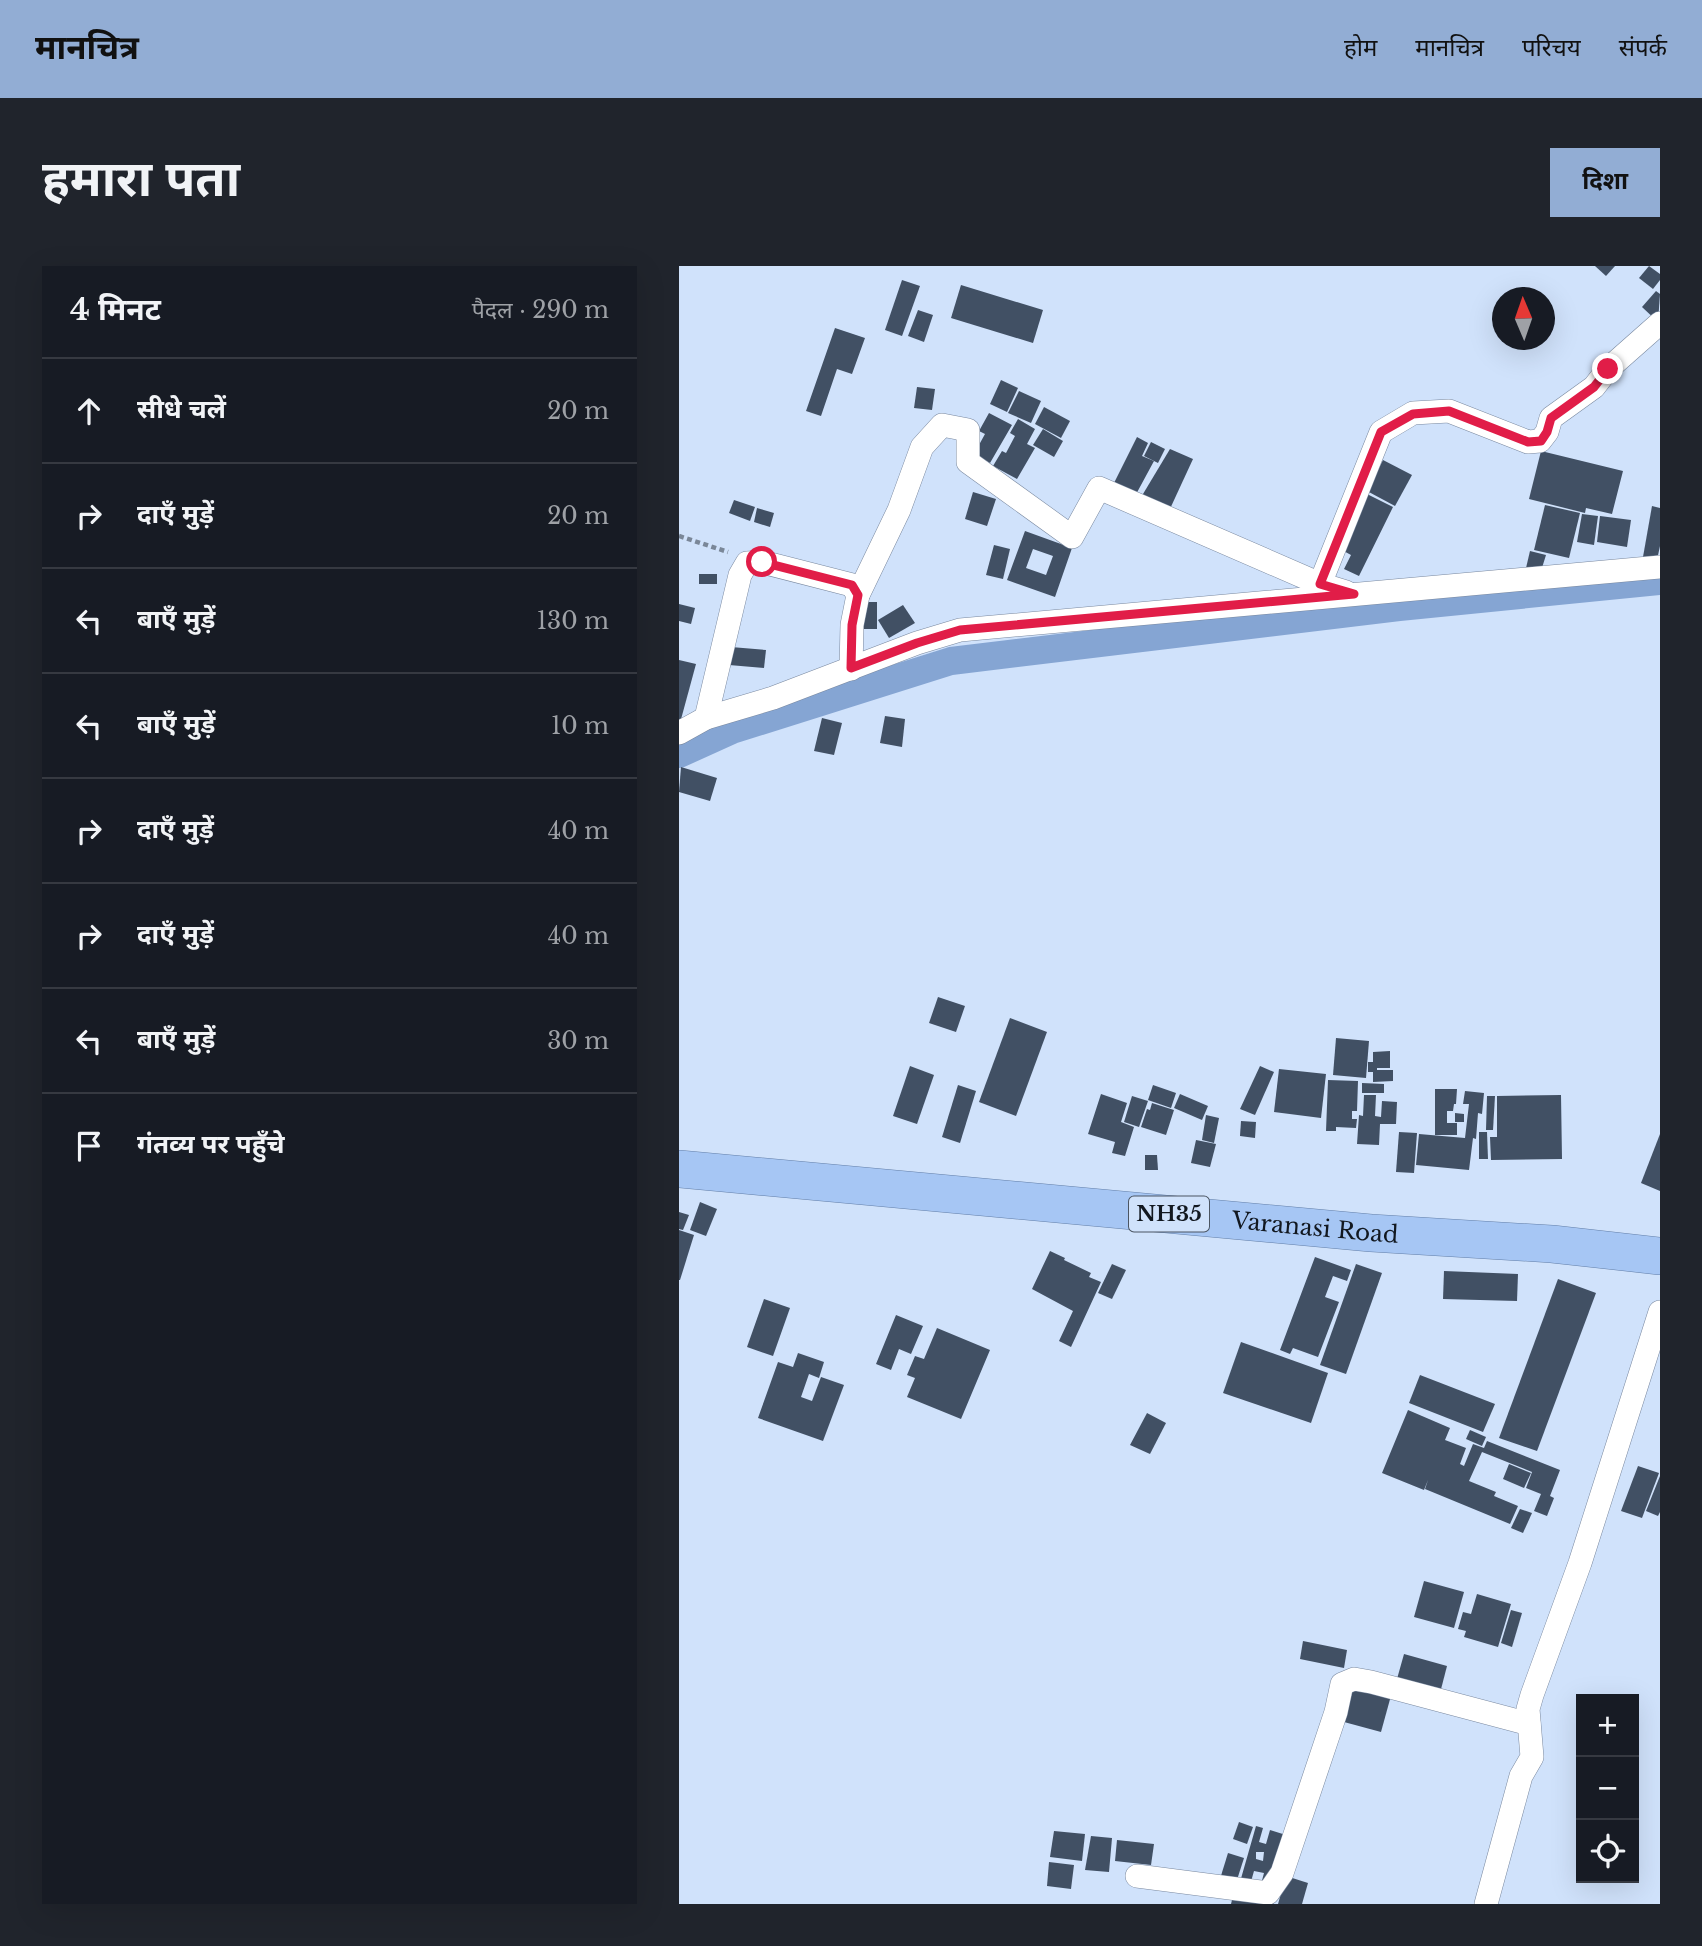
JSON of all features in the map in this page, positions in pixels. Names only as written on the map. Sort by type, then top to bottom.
[{"type":"highway","name":"Varanasi Road","points":[[679,1169],[1329,1229],[1552,1244],[1660,1256]]},
{"type":"street","points":[[1320,584],[1381,432],[1413,414],[1449,411],[1528,442],[1541,441],[1551,418],[1594,387],[1608,369],[1660,323]]},
{"type":"street","points":[[851,668],[852,625],[858,595],[899,510],[922,447],[942,425],[968,430],[968,462],[1072,537],[1099,488],[1320,584],[1354,594]]},
{"type":"street","points":[[706,718],[740,575],[747,563],[762,562],[852,585],[858,595]]},
{"type":"street","points":[[679,733],[706,718],[773,698],[917,643],[960,630],[1660,567]]},
{"type":"street","points":[[1486,1904],[1521,1776],[1532,1757],[1528,1710],[1532,1695],[1580,1563],[1660,1312]]},
{"type":"street","points":[[1137,1876],[1268,1894],[1282,1873],[1336,1712],[1342,1684],[1354,1679],[1529,1724]]},
{"type":"path","points":[[679,536],[762,562]]},
{"type":"building","points":[[1595,266],[1615,266],[1606,276]]},
{"type":"building","points":[[1649,266],[1660,274],[1660,280],[1653,289],[1639,278]]},
{"type":"building","points":[[902,280],[920,286],[902,336],[885,330]]},
{"type":"building","points":[[961,285],[1043,310],[1033,343],[951,318]]},
{"type":"building","points":[[1656,291],[1660,294],[1658,322],[1642,307]]},
{"type":"building","points":[[918,310],[933,315],[924,342],[908,336]]},
{"type":"building","points":[[835,328],[865,338],[852,374],[837,369],[821,416],[806,411]]},
{"type":"building","points":[[1001,380],[1018,388],[1007,412],[990,404]]},
{"type":"building","points":[[917,387],[935,389],[932,410],[914,408]]},
{"type":"building","points":[[1019,391],[1041,401],[1031,423],[1008,413]]},
{"type":"building","points":[[1044,407],[1070,421],[1061,438],[1035,424]]},
{"type":"building","points":[[989,413],[1012,425],[990,463],[974,454],[985,434],[979,431]]},
{"type":"building","points":[[1018,419],[1035,429],[1027,444],[1035,448],[1017,479],[993,466],[1002,451],[1006,453],[1015,436],[1010,433]]},
{"type":"building","points":[[1043,429],[1063,441],[1054,457],[1033,445]]},
{"type":"building","points":[[1137,437],[1148,443],[1142,456],[1154,461],[1134,498],[1112,487]]},
{"type":"building","points":[[1151,442],[1165,449],[1158,463],[1144,456]]},
{"type":"building","points":[[1170,449],[1193,459],[1169,511],[1140,499]]},
{"type":"building","points":[[1541,451],[1623,471],[1612,514],[1586,508],[1585,513],[1529,499]]},
{"type":"building","points":[[1383,460],[1412,475],[1395,506],[1367,491]]},
{"type":"building","points":[[973,492],[996,499],[987,526],[965,519]]},
{"type":"building","points":[[1367,494],[1393,507],[1359,576],[1344,569],[1351,555],[1340,549]]},
{"type":"building","points":[[734,500],[755,507],[750,521],[729,513]]},
{"type":"building","points":[[1545,505],[1580,513],[1569,558],[1534,550]]},
{"type":"building","points":[[1652,506],[1660,508],[1660,546],[1657,560],[1643,557]]},
{"type":"building","points":[[757,508],[774,513],[770,527],[754,522]]},
{"type":"building","points":[[1582,514],[1598,516],[1594,545],[1577,542]]},
{"type":"building","points":[[1600,516],[1631,520],[1627,547],[1597,542]]},
{"type":"building","points":[[1025,531],[1072,548],[1055,597],[1007,580]],"holes":[[[1033,549],[1053,556],[1046,575],[1026,568]]]},
{"type":"building","points":[[994,545],[1010,549],[1003,579],[986,575]]},
{"type":"building","points":[[1530,551],[1546,555],[1541,571],[1526,568]]},
{"type":"building","points":[[699,574],[717,574],[717,584],[699,584]]},
{"type":"building","points":[[866,602],[877,602],[877,629],[857,629]]},
{"type":"building","points":[[679,604],[695,608],[691,624],[679,621]]},
{"type":"building","points":[[903,605],[915,623],[889,638],[878,620]]},
{"type":"building","points":[[731,647],[766,650],[764,668],[729,665]]},
{"type":"building","points":[[679,660],[696,664],[680,723],[679,723]]},
{"type":"building","points":[[885,716],[905,719],[902,747],[880,743]]},
{"type":"building","points":[[822,718],[842,723],[834,755],[814,751]]},
{"type":"building","points":[[681,767],[717,778],[710,801],[679,792]]},
{"type":"building","points":[[938,997],[965,1006],[956,1032],[929,1023]]},
{"type":"building","points":[[1010,1018],[1047,1032],[1016,1116],[979,1102]]},
{"type":"building","points":[[1336,1038],[1369,1041],[1366,1078],[1333,1075]]},
{"type":"building","points":[[1390,1051],[1390,1068],[1377,1070],[1393,1070],[1393,1081],[1373,1082],[1373,1072],[1368,1072],[1368,1062],[1373,1062],[1373,1052]]},
{"type":"building","points":[[910,1066],[934,1075],[917,1124],[893,1116]]},
{"type":"building","points":[[1260,1066],[1274,1072],[1255,1115],[1240,1109]]},
{"type":"building","points":[[1279,1069],[1326,1074],[1321,1118],[1274,1112]]},
{"type":"building","points":[[1328,1080],[1358,1081],[1357,1111],[1352,1111],[1352,1119],[1357,1119],[1356,1128],[1336,1127],[1336,1131],[1326,1131]]},
{"type":"building","points":[[1362,1083],[1384,1084],[1384,1093],[1362,1093]]},
{"type":"building","points":[[958,1085],[976,1091],[960,1143],[942,1137]]},
{"type":"building","points":[[1153,1085],[1176,1093],[1171,1108],[1148,1100]]},
{"type":"building","points":[[1435,1089],[1457,1089],[1453,1111],[1447,1111],[1447,1123],[1457,1123],[1457,1135],[1435,1135]]},
{"type":"building","points":[[1465,1091],[1484,1093],[1482,1114],[1478,1113],[1476,1139],[1473,1138],[1469,1170],[1416,1165],[1419,1134],[1465,1138],[1469,1104],[1463,1104]]},
{"type":"building","points":[[1101,1094],[1127,1103],[1121,1122],[1134,1127],[1125,1156],[1112,1153],[1115,1142],[1088,1134]]},
{"type":"building","points":[[1180,1094],[1208,1106],[1202,1120],[1174,1108]]},
{"type":"building","points":[[1364,1095],[1376,1095],[1375,1116],[1381,1117],[1382,1101],[1397,1102],[1396,1124],[1380,1124],[1379,1145],[1357,1144],[1359,1115],[1363,1116]]},
{"type":"building","points":[[1561,1095],[1562,1159],[1491,1160],[1490,1137],[1497,1137],[1497,1096]]},
{"type":"building","points":[[1132,1096],[1148,1101],[1139,1127],[1124,1122]]},
{"type":"building","points":[[1487,1096],[1495,1096],[1493,1130],[1486,1130]]},
{"type":"building","points":[[1152,1103],[1174,1110],[1166,1135],[1141,1127]]},
{"type":"building","points":[[1455,1113],[1464,1114],[1464,1122],[1455,1122]]},
{"type":"building","points":[[1206,1115],[1219,1118],[1214,1143],[1202,1140]]},
{"type":"building","points":[[1241,1121],[1256,1122],[1255,1138],[1240,1136]]},
{"type":"building","points":[[1399,1132],[1417,1133],[1414,1173],[1396,1172]]},
{"type":"building","points":[[1479,1132],[1487,1132],[1488,1159],[1479,1159]]},
{"type":"building","points":[[1660,1134],[1660,1191],[1641,1183]]},
{"type":"building","points":[[1196,1140],[1216,1144],[1210,1167],[1191,1163]]},
{"type":"building","points":[[1145,1155],[1157,1155],[1158,1170],[1145,1170]]},
{"type":"building","points":[[700,1202],[717,1209],[706,1236],[690,1230]]},
{"type":"building","points":[[679,1212],[689,1215],[683,1230],[679,1229]]},
{"type":"building","points":[[679,1230],[694,1235],[680,1280],[679,1280]]},
{"type":"building","points":[[1050,1251],[1091,1273],[1089,1277],[1101,1282],[1071,1347],[1059,1341],[1073,1311],[1032,1289]]},
{"type":"building","points":[[1315,1257],[1351,1270],[1347,1281],[1333,1276],[1325,1297],[1339,1302],[1318,1357],[1293,1348],[1290,1354],[1280,1350]]},
{"type":"building","points":[[1112,1264],[1126,1270],[1112,1299],[1098,1293]]},
{"type":"building","points":[[1356,1264],[1382,1273],[1346,1374],[1320,1365]]},
{"type":"building","points":[[1444,1271],[1518,1274],[1517,1301],[1443,1299]]},
{"type":"building","points":[[1558,1279],[1596,1293],[1537,1451],[1499,1438]]},
{"type":"building","points":[[764,1299],[790,1308],[773,1356],[747,1347]]},
{"type":"building","points":[[896,1315],[923,1326],[911,1354],[899,1349],[891,1370],[876,1364]]},
{"type":"building","points":[[937,1328],[990,1350],[961,1419],[907,1397],[915,1378],[907,1375],[915,1356],[924,1359]]},
{"type":"building","points":[[1241,1342],[1328,1373],[1311,1423],[1223,1393]]},
{"type":"building","points":[[798,1353],[824,1362],[819,1378],[809,1374],[801,1397],[812,1401],[821,1377],[844,1385],[823,1441],[758,1418],[778,1362],[793,1367]]},
{"type":"building","points":[[1420,1375],[1495,1404],[1483,1432],[1409,1403]]},
{"type":"building","points":[[1408,1410],[1450,1428],[1445,1440],[1466,1448],[1460,1464],[1464,1466],[1473,1444],[1484,1448],[1487,1441],[1560,1470],[1550,1496],[1554,1498],[1547,1516],[1534,1511],[1541,1494],[1526,1488],[1532,1472],[1482,1452],[1469,1481],[1496,1492],[1494,1496],[1518,1506],[1510,1524],[1425,1489],[1428,1480],[1424,1490],[1382,1473]]},
{"type":"building","points":[[1147,1413],[1166,1423],[1150,1454],[1130,1445]]},
{"type":"building","points":[[1470,1430],[1486,1437],[1482,1446],[1466,1439]]},
{"type":"building","points":[[1509,1464],[1531,1473],[1524,1488],[1503,1479]]},
{"type":"building","points":[[1638,1466],[1659,1473],[1642,1518],[1621,1511]]},
{"type":"building","points":[[1660,1476],[1660,1512],[1658,1516],[1646,1511]]},
{"type":"building","points":[[1520,1509],[1532,1513],[1523,1533],[1511,1528]]},
{"type":"building","points":[[1424,1581],[1464,1592],[1454,1628],[1414,1617]]},
{"type":"building","points":[[1477,1594],[1511,1604],[1498,1647],[1464,1637],[1466,1631],[1458,1629],[1463,1612],[1471,1614]]},
{"type":"building","points":[[1511,1610],[1522,1613],[1512,1647],[1501,1643]]},
{"type":"building","points":[[1303,1641],[1347,1650],[1344,1668],[1300,1659]]},
{"type":"building","points":[[1404,1654],[1447,1666],[1439,1697],[1395,1686]]},
{"type":"building","points":[[1355,1682],[1392,1692],[1381,1732],[1344,1722]]},
{"type":"building","points":[[1239,1822],[1253,1827],[1247,1844],[1233,1839]]},
{"type":"building","points":[[1256,1826],[1263,1828],[1259,1842],[1266,1844],[1270,1830],[1286,1835],[1269,1890],[1260,1888],[1264,1873],[1254,1871],[1250,1885],[1240,1882]],"holes":[[[1256,1852],[1264,1852],[1263,1861],[1256,1859]]]},
{"type":"building","points":[[1054,1831],[1085,1834],[1082,1861],[1050,1857]]},
{"type":"building","points":[[1091,1836],[1112,1838],[1109,1872],[1085,1870]]},
{"type":"building","points":[[1117,1840],[1154,1844],[1151,1865],[1115,1861]]},
{"type":"building","points":[[1228,1853],[1244,1858],[1236,1883],[1220,1879]]},
{"type":"building","points":[[1049,1862],[1074,1865],[1071,1889],[1047,1886]]},
{"type":"building","points":[[1286,1876],[1308,1883],[1302,1904],[1278,1904]]},
{"type":"building","points":[[1234,1892],[1270,1900],[1269,1904],[1231,1904]]},
{"type":"waterway","points":[[679,754],[732,730],[951,661],[1399,607],[1660,581]]},
{"type":"route","points":[[762,562],[852,585],[858,595],[852,625],[851,668],[960,630],[1082,621],[1354,594],[1320,584],[1381,432],[1413,414],[1449,411],[1528,442],[1541,441],[1551,418],[1594,387],[1608,369]]}]
